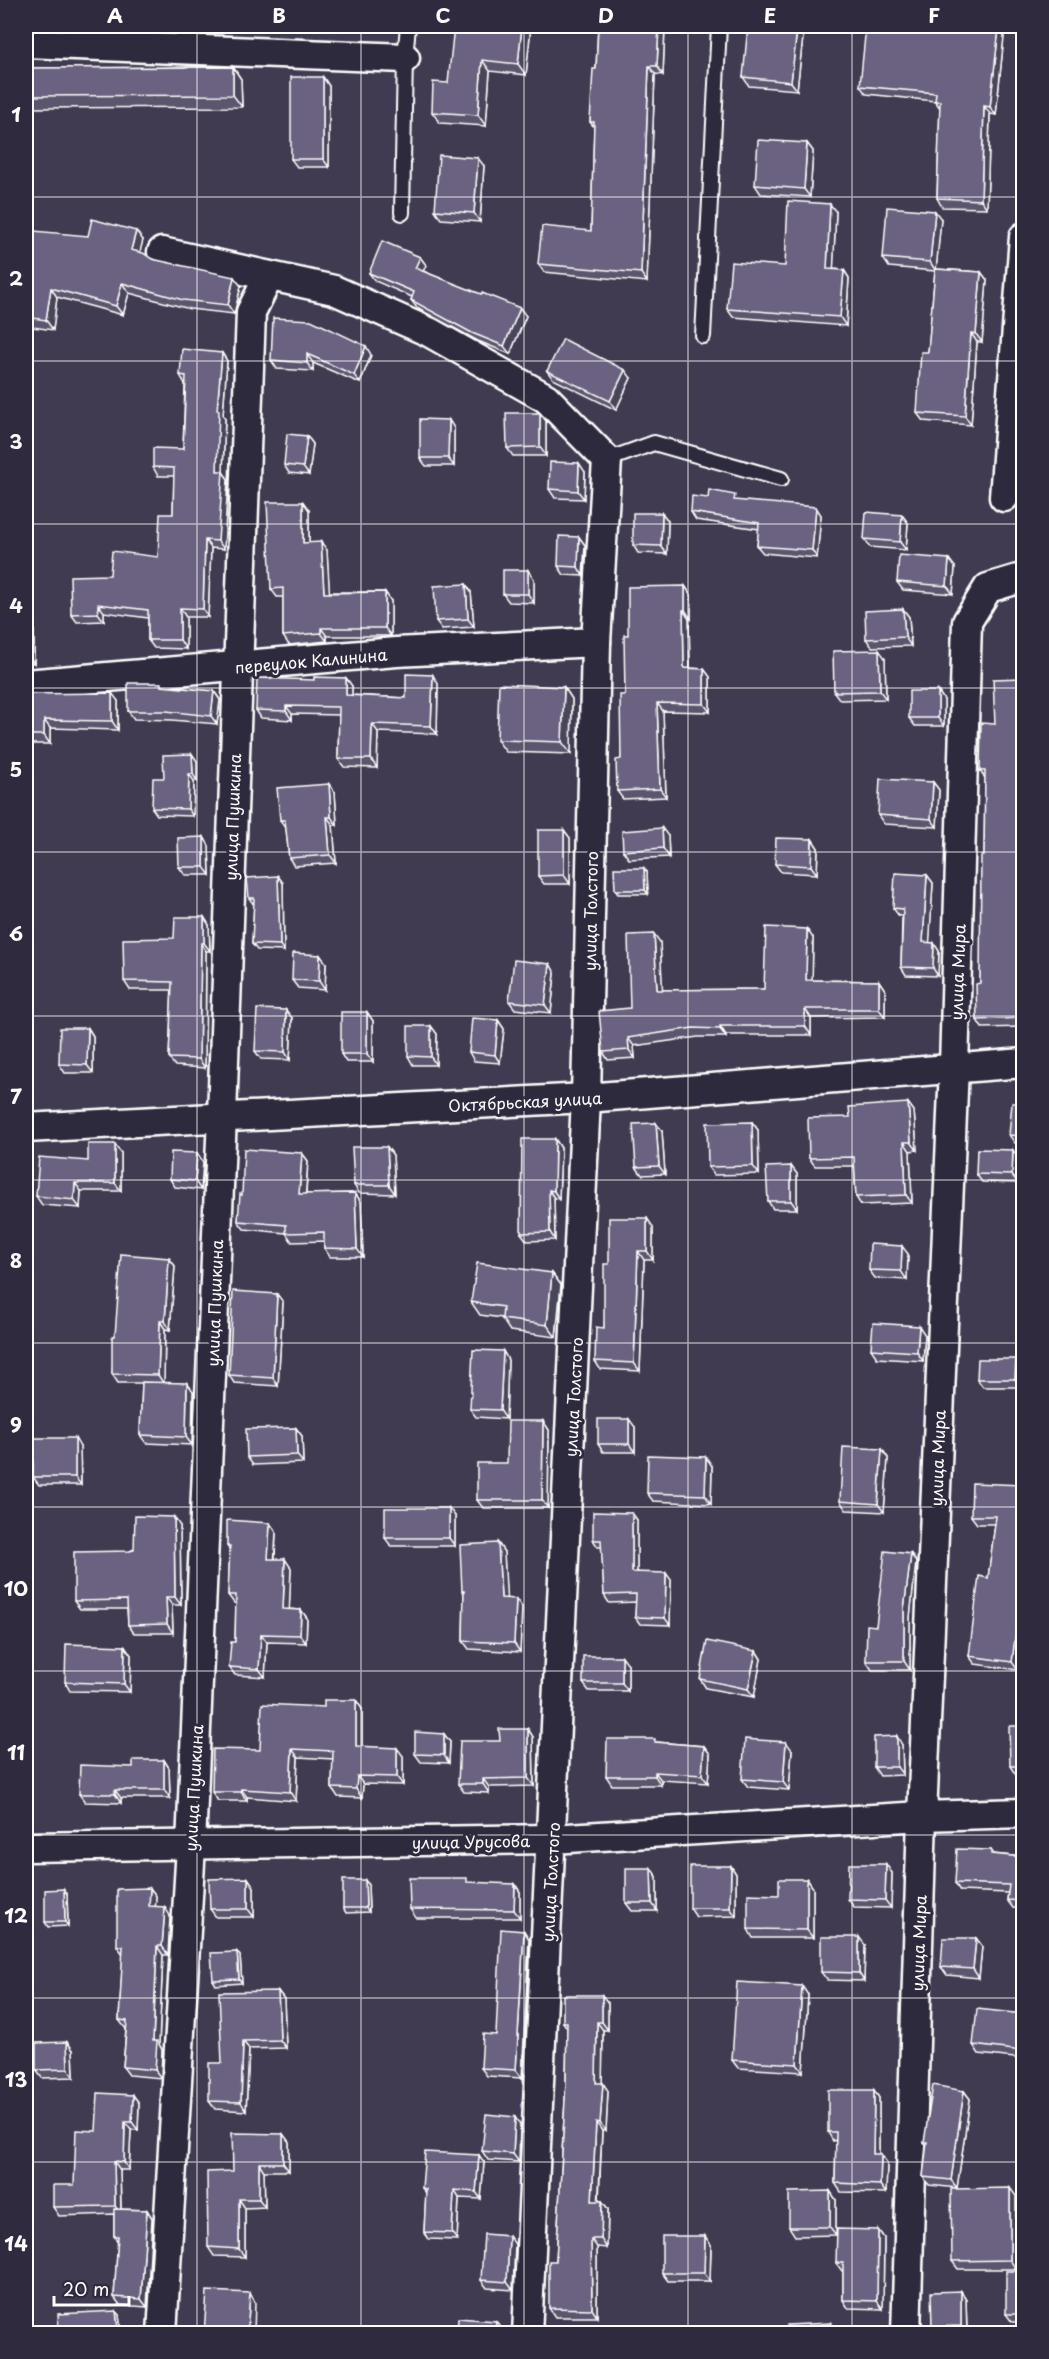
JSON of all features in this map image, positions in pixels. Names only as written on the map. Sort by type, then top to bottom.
[{"type":"street","points":[[26,43],[405,58]]},
{"type":"street","points":[[1004,496],[1023,237]]},
{"type":"street","points":[[162,252],[334,290],[429,332],[546,398],[607,460]]},
{"type":"street","name":"улица Пушкина","points":[[162,2334],[191,1846],[222,1116],[251,312],[269,276]]},
{"type":"street","name":"улица Толстого","points":[[527,2334],[586,1098],[596,642],[607,460]]},
{"type":"street","name":"улица Мира","points":[[906,2334],[922,1816],[954,1067],[967,622],[988,588],[1018,579],[1023,580]]},
{"type":"street","name":"переулок Калинина","points":[[26,684],[396,652],[596,642]]},
{"type":"street","name":"Октябрьская улица","points":[[26,1128],[586,1098],[1023,1063]]},
{"type":"street","name":"улица Урусова","points":[[26,1847],[552,1839],[922,1816],[1023,1813]]},
{"type":"lane","points":[[402,213],[405,58],[408,26]]},
{"type":"lane","points":[[703,336],[719,26]]},
{"type":"lane","points":[[607,460],[654,443],[781,478]]},
{"type":"building","points":[[454,26],[522,26],[518,64],[482,60],[478,115],[432,112],[433,82],[448,83]]},
{"type":"building","points":[[598,26],[659,26],[657,66],[649,66],[641,273],[538,264],[542,226],[591,231],[594,122],[590,122]]},
{"type":"building","points":[[748,26],[797,29],[791,82],[743,77]]},
{"type":"building","points":[[866,26],[943,33],[944,26],[999,28],[990,107],[984,106],[981,200],[937,198],[940,101],[935,101],[936,93],[860,86]]},
{"type":"building","points":[[233,67],[233,95],[26,96],[26,68]]},
{"type":"building","points":[[291,77],[323,77],[323,159],[291,159]]},
{"type":"building","points":[[758,140],[807,143],[804,189],[755,185]]},
{"type":"building","points":[[439,155],[478,158],[474,213],[435,210]]},
{"type":"building","points":[[788,201],[830,204],[827,269],[844,270],[840,317],[727,309],[731,262],[785,266]]},
{"type":"building","points":[[887,207],[935,211],[930,262],[883,258]]},
{"type":"building","points":[[92,219],[136,231],[131,250],[143,253],[152,259],[234,277],[228,305],[183,300],[122,283],[116,306],[51,288],[46,320],[26,317],[26,259],[32,259],[34,231],[88,236]]},
{"type":"building","points":[[382,241],[420,257],[415,268],[520,308],[504,346],[472,333],[411,300],[414,292],[369,273]]},
{"type":"building","points":[[935,269],[981,272],[976,334],[971,333],[965,416],[917,413],[921,352],[928,352]]},
{"type":"building","points":[[273,318],[311,320],[366,346],[354,375],[307,354],[307,363],[271,360]]},
{"type":"building","points":[[563,339],[625,370],[610,401],[547,371]]},
{"type":"building","points":[[182,349],[222,353],[217,410],[219,410],[217,471],[223,471],[218,541],[205,540],[203,609],[180,608],[180,640],[148,640],[148,610],[98,604],[98,613],[71,614],[70,576],[110,575],[112,551],[158,557],[160,514],[173,514],[174,468],[153,467],[153,448],[183,449],[186,376],[180,375]]},
{"type":"building","points":[[506,413],[540,413],[540,447],[507,448]]},
{"type":"building","points":[[420,419],[449,420],[448,458],[420,458]]},
{"type":"building","points":[[287,434],[307,436],[303,467],[284,465]]},
{"type":"building","points":[[550,462],[579,463],[578,491],[549,489]]},
{"type":"building","points":[[709,490],[735,495],[734,500],[816,507],[812,550],[757,546],[759,523],[691,512],[692,496],[708,498]]},
{"type":"building","points":[[267,502],[303,502],[303,543],[321,542],[324,593],[385,592],[385,628],[321,628],[321,633],[283,636],[283,588],[271,589]]},
{"type":"building","points":[[866,512],[902,515],[900,542],[864,539]]},
{"type":"building","points":[[633,513],[662,513],[661,546],[633,545]]},
{"type":"building","points":[[559,536],[579,537],[578,567],[558,566]]},
{"type":"building","points":[[899,555],[949,559],[947,586],[897,582]]},
{"type":"building","points":[[503,570],[528,570],[528,594],[503,594]]},
{"type":"building","points":[[466,584],[468,619],[436,621],[434,586]]},
{"type":"building","points":[[685,586],[684,668],[704,669],[704,704],[657,703],[660,789],[617,791],[616,760],[621,759],[620,695],[625,695],[624,635],[628,635],[628,587]]},
{"type":"building","points":[[903,609],[905,637],[866,639],[865,611]]},
{"type":"building","points":[[26,611],[28,611],[28,655],[26,655]]},
{"type":"building","points":[[879,650],[880,691],[834,692],[833,651]]},
{"type":"building","points":[[406,674],[433,675],[431,726],[372,724],[371,759],[338,759],[339,707],[286,706],[286,711],[256,710],[257,678],[314,680],[314,677],[346,678],[346,695],[406,698]]},
{"type":"building","points":[[1023,678],[1023,994],[1020,994],[1021,1018],[977,1020],[976,984],[980,983],[981,856],[984,856],[985,771],[980,771],[981,723],[995,724],[993,679]]},
{"type":"building","points":[[128,683],[161,683],[161,686],[214,691],[211,716],[166,711],[128,711]]},
{"type":"building","points":[[499,684],[564,687],[562,742],[497,740]]},
{"type":"building","points":[[909,691],[938,691],[938,718],[909,718]]},
{"type":"building","points":[[112,693],[112,721],[44,720],[44,735],[26,735],[26,694]]},
{"type":"building","points":[[192,754],[193,774],[189,774],[188,809],[152,808],[153,778],[164,778],[163,755]]},
{"type":"building","points":[[880,779],[933,782],[931,819],[878,815]]},
{"type":"building","points":[[329,784],[331,817],[327,817],[330,855],[289,858],[285,820],[280,820],[277,788]]},
{"type":"building","points":[[662,828],[663,848],[623,851],[622,831]]},
{"type":"building","points":[[538,830],[564,830],[564,875],[538,876]]},
{"type":"building","points":[[204,837],[204,867],[179,867],[178,838]]},
{"type":"building","points":[[776,838],[812,839],[811,866],[775,864]]},
{"type":"building","points":[[614,868],[644,868],[645,890],[615,890]]},
{"type":"building","points":[[895,873],[927,875],[923,942],[934,943],[933,968],[901,967],[903,909],[893,908]]},
{"type":"building","points":[[278,876],[280,945],[252,944],[254,898],[249,898],[247,878]]},
{"type":"building","points":[[175,917],[204,917],[204,943],[201,943],[199,1059],[169,1058],[172,982],[124,981],[123,939],[174,938]]},
{"type":"building","points":[[766,927],[807,929],[806,980],[879,981],[879,1009],[805,1009],[805,1026],[693,1028],[628,1038],[629,1050],[603,1052],[599,1011],[630,1008],[628,935],[654,934],[657,990],[764,989]]},
{"type":"building","points":[[293,953],[320,955],[319,981],[292,980]]},
{"type":"building","points":[[514,960],[550,964],[545,1005],[509,1001]]},
{"type":"building","points":[[257,1009],[286,1010],[285,1052],[255,1051]]},
{"type":"building","points":[[341,1012],[367,1012],[367,1054],[341,1054]]},
{"type":"building","points":[[472,1018],[498,1020],[495,1055],[469,1052]]},
{"type":"building","points":[[408,1026],[431,1026],[431,1057],[408,1056]]},
{"type":"building","points":[[60,1028],[88,1028],[87,1065],[59,1064]]},
{"type":"building","points":[[908,1103],[911,1142],[904,1142],[906,1195],[856,1197],[854,1157],[809,1158],[808,1118],[850,1117],[849,1107]]},
{"type":"building","points":[[1012,1103],[1023,1103],[1023,1136],[1009,1135]]},
{"type":"building","points":[[752,1122],[753,1166],[708,1167],[707,1123]]},
{"type":"building","points":[[656,1123],[659,1166],[636,1167],[633,1124]]},
{"type":"building","points":[[522,1139],[555,1139],[554,1191],[549,1190],[550,1232],[521,1233]]},
{"type":"building","points":[[88,1144],[115,1144],[115,1183],[75,1183],[74,1200],[36,1196],[39,1157],[88,1161]]},
{"type":"building","points":[[352,1147],[387,1147],[389,1185],[354,1185]]},
{"type":"building","points":[[244,1149],[302,1153],[299,1194],[355,1193],[357,1249],[324,1248],[324,1232],[286,1233],[286,1225],[238,1221],[240,1194],[242,1195]]},
{"type":"building","points":[[977,1149],[1013,1150],[1012,1175],[976,1174]]},
{"type":"building","points":[[171,1152],[197,1153],[195,1181],[170,1179]]},
{"type":"building","points":[[791,1166],[791,1201],[768,1201],[766,1167]]},
{"type":"building","points":[[609,1218],[647,1218],[647,1251],[638,1251],[634,1363],[595,1361],[596,1327],[604,1328],[604,1264],[609,1264]]},
{"type":"building","points":[[870,1244],[902,1246],[901,1271],[869,1270]]},
{"type":"building","points":[[121,1254],[169,1258],[165,1321],[160,1321],[158,1375],[112,1374],[112,1336],[115,1336]]},
{"type":"building","points":[[477,1263],[552,1273],[547,1325],[502,1319],[503,1307],[471,1302]]},
{"type":"building","points":[[233,1291],[277,1294],[273,1378],[229,1375]]},
{"type":"building","points":[[873,1323],[919,1326],[917,1352],[871,1349]]},
{"type":"building","points":[[473,1350],[503,1351],[500,1410],[470,1409]]},
{"type":"building","points":[[978,1359],[1016,1359],[1015,1379],[977,1379]]},
{"type":"building","points":[[142,1382],[187,1383],[186,1437],[140,1435]]},
{"type":"building","points":[[598,1419],[629,1419],[629,1444],[598,1444]]},
{"type":"building","points":[[508,1421],[543,1421],[542,1500],[477,1500],[477,1463],[507,1463]]},
{"type":"building","points":[[296,1428],[297,1455],[247,1457],[246,1429]]},
{"type":"building","points":[[33,1438],[75,1438],[75,1477],[33,1477]]},
{"type":"building","points":[[843,1447],[882,1449],[878,1504],[840,1501]]},
{"type":"building","points":[[648,1455],[706,1457],[705,1495],[647,1493]]},
{"type":"building","points":[[972,1483],[1023,1485],[1023,1573],[1012,1662],[969,1656],[979,1576],[988,1578],[996,1516],[971,1516]]},
{"type":"building","points":[[385,1508],[449,1508],[449,1538],[385,1538]]},
{"type":"building","points":[[593,1512],[632,1513],[632,1572],[666,1573],[665,1618],[635,1617],[636,1594],[604,1595],[601,1540],[593,1540]]},
{"type":"building","points":[[135,1516],[174,1517],[175,1597],[166,1597],[167,1624],[128,1625],[127,1600],[74,1601],[74,1552],[134,1550]]},
{"type":"building","points":[[227,1520],[270,1523],[268,1559],[285,1559],[283,1609],[301,1610],[300,1635],[261,1634],[259,1669],[229,1667],[231,1642],[235,1642],[236,1595],[228,1595],[230,1546],[227,1546]]},
{"type":"building","points":[[498,1543],[501,1598],[516,1599],[514,1643],[463,1641],[464,1591],[462,1591],[460,1545]]},
{"type":"building","points":[[885,1551],[911,1554],[904,1609],[904,1661],[866,1661],[867,1625],[876,1626]]},
{"type":"building","points":[[707,1641],[756,1651],[748,1689],[700,1679]]},
{"type":"building","points":[[66,1644],[125,1646],[124,1684],[65,1682]]},
{"type":"building","points":[[583,1656],[622,1656],[622,1683],[583,1683]]},
{"type":"building","points":[[324,1700],[356,1700],[356,1746],[397,1748],[397,1777],[357,1776],[356,1789],[332,1788],[333,1751],[292,1749],[290,1792],[241,1789],[241,1792],[212,1792],[213,1749],[260,1750],[262,1704],[324,1707]]},
{"type":"building","points":[[1009,1726],[1023,1726],[1023,1766],[1010,1766]]},
{"type":"building","points":[[499,1729],[528,1729],[528,1778],[483,1779],[483,1784],[458,1784],[460,1741],[500,1741]]},
{"type":"building","points":[[415,1732],[444,1734],[444,1755],[415,1754]]},
{"type":"building","points":[[897,1736],[897,1767],[874,1767],[874,1737]]},
{"type":"building","points":[[607,1739],[655,1739],[655,1742],[704,1746],[702,1775],[655,1772],[655,1776],[606,1776]]},
{"type":"building","points":[[745,1739],[786,1742],[783,1782],[742,1779]]},
{"type":"building","points":[[133,1760],[164,1760],[164,1790],[115,1790],[115,1794],[79,1794],[80,1765],[133,1767]]},
{"type":"building","points":[[957,1849],[991,1850],[991,1854],[1023,1857],[1023,1901],[1007,1900],[1009,1885],[955,1883]]},
{"type":"building","points":[[849,1864],[886,1864],[885,1900],[848,1899]]},
{"type":"building","points":[[690,1866],[731,1866],[730,1908],[690,1908]]},
{"type":"building","points":[[626,1868],[651,1868],[652,1903],[626,1903]]},
{"type":"building","points":[[248,1878],[248,1909],[210,1909],[209,1879]]},
{"type":"building","points":[[409,1878],[467,1878],[467,1882],[515,1884],[514,1910],[410,1909]]},
{"type":"building","points":[[779,1879],[807,1879],[807,1930],[748,1929],[748,1894],[779,1895]]},
{"type":"building","points":[[343,1880],[365,1880],[366,1908],[343,1908]]},
{"type":"building","points":[[150,1888],[149,1906],[165,1907],[162,1946],[157,1946],[153,2041],[157,2041],[155,2070],[123,2067],[127,2021],[119,2020],[123,1946],[117,1946],[117,1889]]},
{"type":"building","points":[[64,1889],[65,1922],[45,1922],[45,1890]]},
{"type":"building","points":[[501,1929],[524,1931],[516,2070],[481,2068],[483,2034],[496,2035]]},
{"type":"building","points":[[821,1937],[859,1937],[859,1973],[821,1972]]},
{"type":"building","points":[[943,1938],[976,1938],[973,1969],[941,1967]]},
{"type":"building","points":[[237,1952],[239,1979],[213,1980],[211,1953]]},
{"type":"building","points":[[737,1982],[802,1986],[797,2064],[732,2060]]},
{"type":"building","points":[[278,1991],[280,2040],[243,2041],[241,2102],[209,2101],[209,2063],[222,2063],[219,1992]]},
{"type":"building","points":[[563,1995],[602,1995],[602,2022],[597,2022],[596,2083],[603,2083],[600,2123],[596,2122],[592,2201],[602,2201],[601,2239],[591,2239],[592,2309],[549,2308],[549,2261],[556,2261],[566,2082],[567,2022],[563,2022]]},
{"type":"building","points":[[977,2009],[1023,2014],[1022,2051],[973,2045]]},
{"type":"building","points":[[67,2042],[68,2069],[36,2070],[36,2043]]},
{"type":"building","points":[[933,2085],[964,2091],[951,2180],[923,2177],[927,2142],[924,2142]]},
{"type":"building","points":[[828,2090],[874,2090],[873,2154],[881,2154],[880,2185],[835,2183],[836,2132],[828,2132]]},
{"type":"building","points":[[98,2093],[133,2095],[132,2122],[125,2122],[124,2162],[114,2161],[115,2206],[53,2207],[53,2185],[74,2185],[76,2130],[96,2131]]},
{"type":"building","points":[[486,2114],[515,2117],[513,2154],[482,2151]]},
{"type":"building","points":[[232,2133],[283,2134],[283,2163],[259,2163],[259,2199],[239,2199],[239,2249],[208,2247],[207,2172],[233,2171]]},
{"type":"building","points":[[425,2152],[479,2155],[476,2192],[454,2190],[452,2233],[424,2232],[426,2189],[422,2188]]},
{"type":"building","points":[[1010,2188],[1010,2260],[952,2261],[951,2189]]},
{"type":"building","points":[[830,2191],[830,2227],[789,2227],[789,2192]]},
{"type":"building","points":[[114,2209],[147,2210],[141,2299],[114,2297],[118,2236],[114,2236]]},
{"type":"building","points":[[837,2229],[878,2230],[877,2301],[843,2300],[843,2263],[836,2263]]},
{"type":"building","points":[[484,2234],[509,2236],[507,2282],[481,2280]]},
{"type":"building","points":[[662,2236],[705,2236],[704,2273],[662,2273]]},
{"type":"building","points":[[1006,2271],[1023,2271],[1023,2314],[1006,2314]]},
{"type":"building","points":[[207,2291],[250,2293],[247,2334],[204,2334]]},
{"type":"building","points":[[961,2291],[961,2326],[932,2327],[931,2292]]},
{"type":"building","points":[[116,2311],[118,2330],[59,2332],[58,2314]]},
{"type":"building","points":[[458,2318],[496,2321],[495,2334],[457,2334]]},
{"type":"building","points":[[831,2323],[832,2334],[788,2334],[787,2325]]}]
